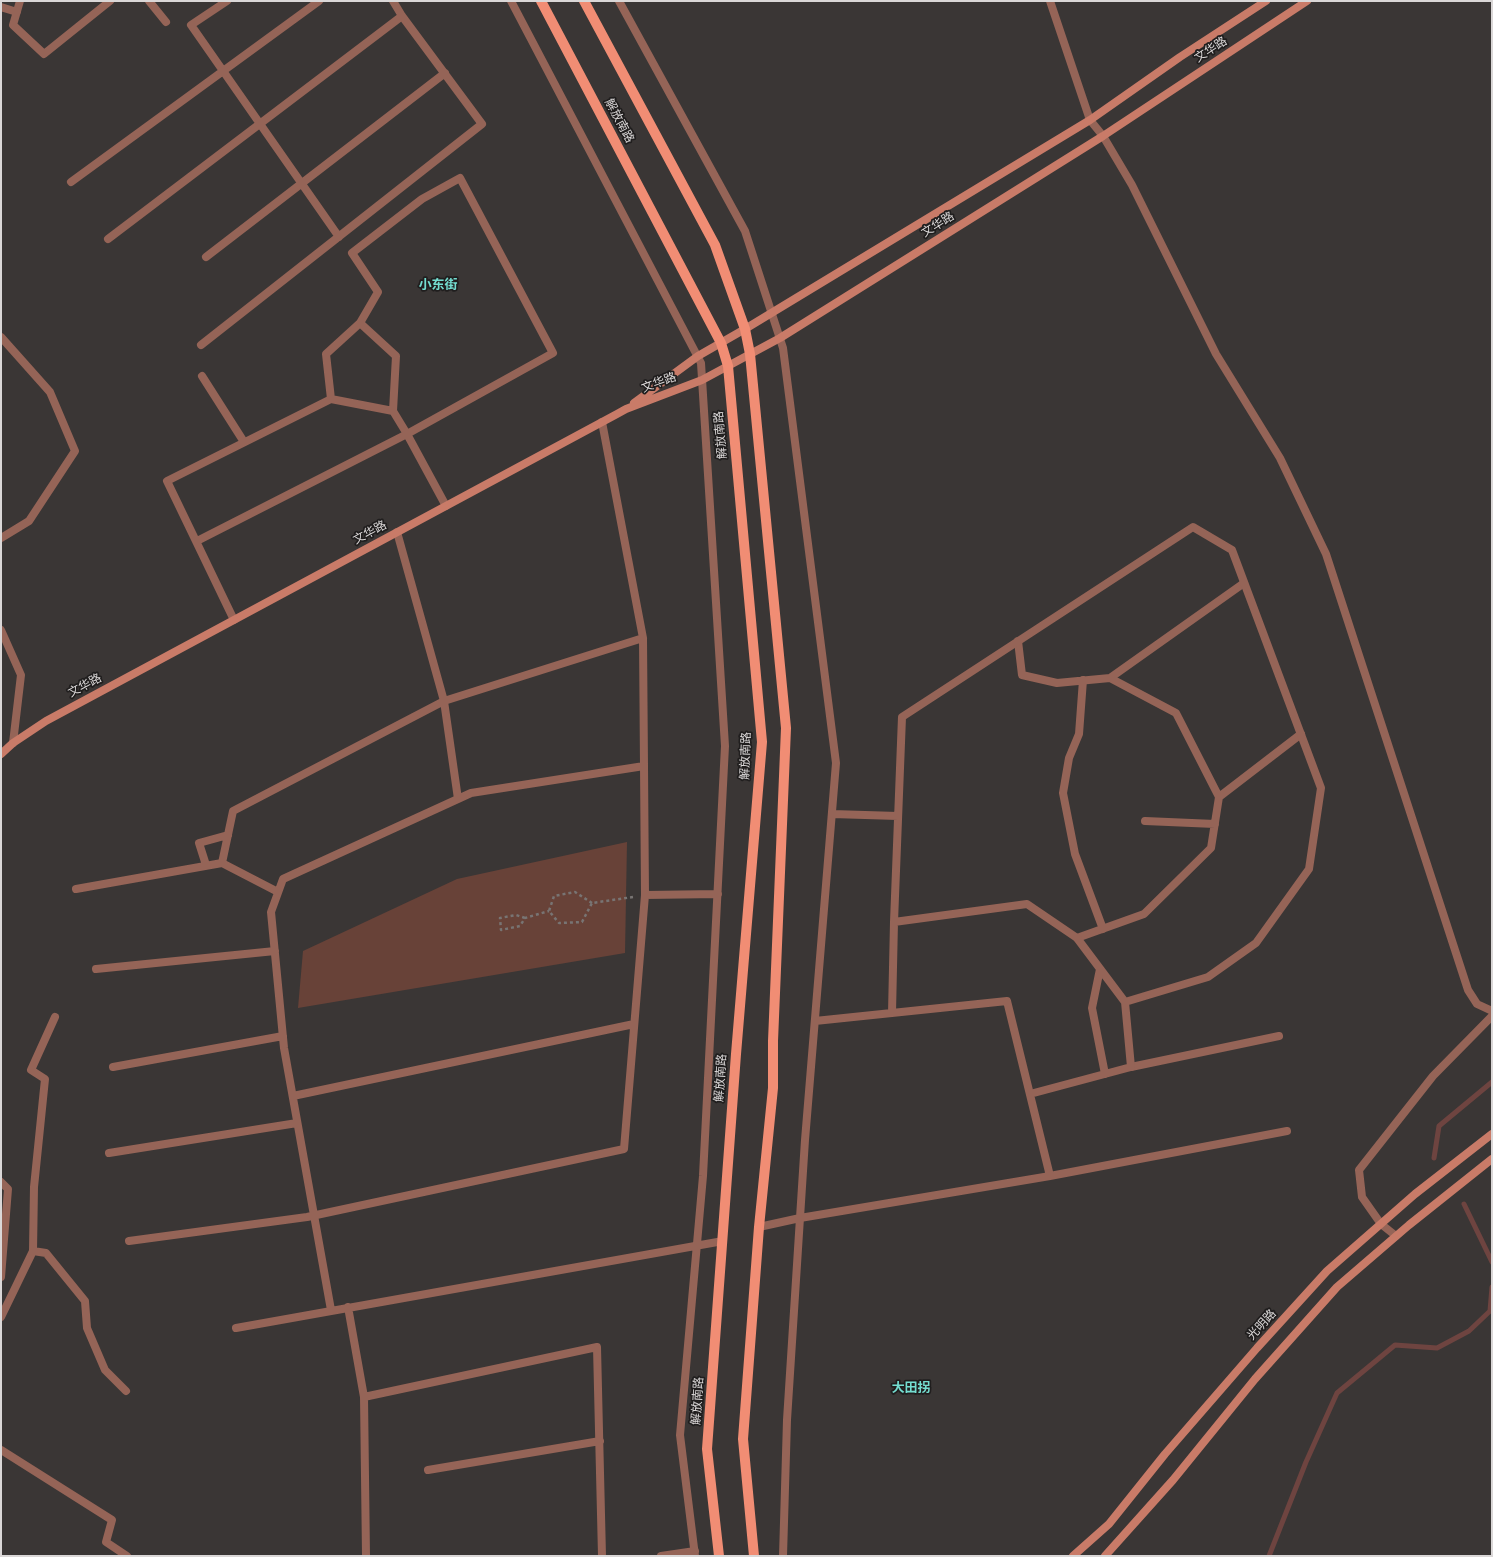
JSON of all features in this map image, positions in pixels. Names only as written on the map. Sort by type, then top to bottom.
[{"type":"main road","name":"解放南路","points":[[541,1],[722,343],[728,366],[762,742],[736,1046],[707,1449],[719,1556]]},
{"type":"main road","points":[[584,1],[715,245],[745,329],[750,354],[786,728],[773,1040],[773,1088],[759,1227],[742,1439],[754,1556]]},
{"type":"street","points":[[20,1],[13,25],[44,54],[110,1]]},
{"type":"street","points":[[149,1],[166,22]]},
{"type":"street","points":[[227,1],[191,26],[339,237]]},
{"type":"street","points":[[71,182],[319,1]]},
{"type":"street","points":[[201,345],[482,124],[445,72],[402,16],[393,1]]},
{"type":"street","points":[[511,1],[701,363],[725,746],[703,1176],[680,1435],[695,1554],[661,1556]]},
{"type":"street","points":[[619,1],[745,231],[783,348],[836,763],[800,1218],[787,1420],[783,1556]]},
{"type":"street","points":[[1050,1],[1090,120],[1103,136],[1132,186],[1216,354],[1280,458],[1326,554],[1468,990],[1478,1004],[1492,1011]]},
{"type":"street","name":"文华路","points":[[1,754],[13,743],[46,720],[626,408],[698,356],[772,313],[1090,120],[1180,56],[1266,1]]},
{"type":"street","name":"文华路","points":[[626,408],[702,380],[780,338],[1103,136],[1307,1]]},
{"type":"street","points":[[1,7],[17,12]]},
{"type":"street","points":[[108,239],[402,16]]},
{"type":"street","points":[[206,257],[445,72]]},
{"type":"street","points":[[197,541],[407,434],[553,353],[460,178],[422,199],[352,253],[378,292],[360,323],[326,354],[331,399]]},
{"type":"street","points":[[360,323],[396,356],[394,412],[446,506]]},
{"type":"street","points":[[1,337],[50,392],[75,451],[29,521],[1,538]]},
{"type":"street","points":[[202,376],[244,442]]},
{"type":"street","points":[[234,620],[167,481],[331,399],[394,412]]},
{"type":"street","points":[[130,1241],[314,1216],[624,1149],[645,895],[643,638],[602,422]]},
{"type":"street","points":[[892,1013],[902,717],[1193,527],[1232,550],[1321,788],[1310,869],[1256,943],[1208,977],[1125,1002]]},
{"type":"street","points":[[397,532],[444,701],[458,799]]},
{"type":"street","points":[[1018,641],[1022,675],[1057,683],[1110,678],[1244,583]]},
{"type":"street","points":[[1,630],[21,675],[13,743]]},
{"type":"street","points":[[222,863],[233,811],[444,701],[643,638]]},
{"type":"street","points":[[1077,938],[1144,914],[1211,848],[1219,797],[1176,713],[1110,678]]},
{"type":"street","points":[[1083,680],[1079,734],[1069,758],[1063,793],[1075,854],[1103,929]]},
{"type":"street","points":[[1219,797],[1301,734]]},
{"type":"street","points":[[331,1310],[297,1123],[283,1036],[272,912],[283,879],[471,793],[644,766]]},
{"type":"street","points":[[832,814],[898,816]]},
{"type":"street","points":[[1146,821],[1215,824]]},
{"type":"street","points":[[206,866],[199,843],[228,835]]},
{"type":"street","points":[[76,889],[222,863],[278,892]]},
{"type":"street","points":[[645,895],[718,894]]},
{"type":"street","points":[[894,922],[1027,904],[1077,938],[1125,1002],[1131,1067]]},
{"type":"street","points":[[96,969],[275,951]]},
{"type":"street","points":[[1100,968],[1092,1008],[1105,1074]]},
{"type":"street","points":[[815,1021],[1007,1001],[1050,1176]]},
{"type":"street","points":[[1396,1236],[1381,1224],[1362,1197],[1359,1170],[1433,1076],[1492,1016]]},
{"type":"street","points":[[1,1317],[33,1251],[34,1188],[45,1079],[31,1070],[55,1017]]},
{"type":"street","points":[[293,1096],[634,1024]]},
{"type":"street","points":[[113,1067],[283,1036]]},
{"type":"street","points":[[1030,1094],[1131,1067],[1279,1036]]},
{"type":"street","points":[[109,1153],[297,1123]]},
{"type":"street","points":[[759,1227],[800,1218],[1050,1176],[1287,1131]]},
{"type":"street","name":"光明路","points":[[1073,1556],[1109,1524],[1170,1448],[1257,1348],[1327,1271],[1415,1194],[1492,1134]]},
{"type":"street","points":[[1105,1556],[1173,1480],[1254,1379],[1337,1287],[1396,1236],[1492,1159]]},
{"type":"street","points":[[1,1182],[8,1189],[1,1277]]},
{"type":"street","points":[[236,1328],[723,1241]]},
{"type":"street","points":[[33,1251],[46,1253],[85,1301],[87,1328],[105,1370],[126,1391]]},
{"type":"street","points":[[348,1307],[364,1396],[366,1556]]},
{"type":"street","points":[[364,1396],[597,1347],[602,1556]]},
{"type":"street","points":[[428,1470],[600,1441]]},
{"type":"street","points":[[1,1450],[112,1520],[106,1542],[128,1556]]},
{"type":"path","points":[[549,911],[554,896],[575,892],[592,903],[645,895]]},
{"type":"path","points":[[549,911],[559,923],[582,922],[592,903]]},
{"type":"path","points":[[525,918],[520,926],[501,930],[500,918],[516,915],[525,918],[549,911]]},
{"type":"shaded area","points":[[627,842],[625,953],[298,1008],[303,951],[457,879]]},
{"type":"waterway","points":[[1434,1158],[1439,1126],[1492,1082]]},
{"type":"waterway","points":[[1464,1204],[1492,1262]]},
{"type":"waterway","points":[[1269,1556],[1306,1462],[1337,1393],[1395,1345],[1437,1348],[1469,1331],[1490,1311],[1492,1287]]},
{"type":"district","name":"小东街","points":[[438,285]]},
{"type":"district","name":"大田拐","points":[[911,1388]]}]
